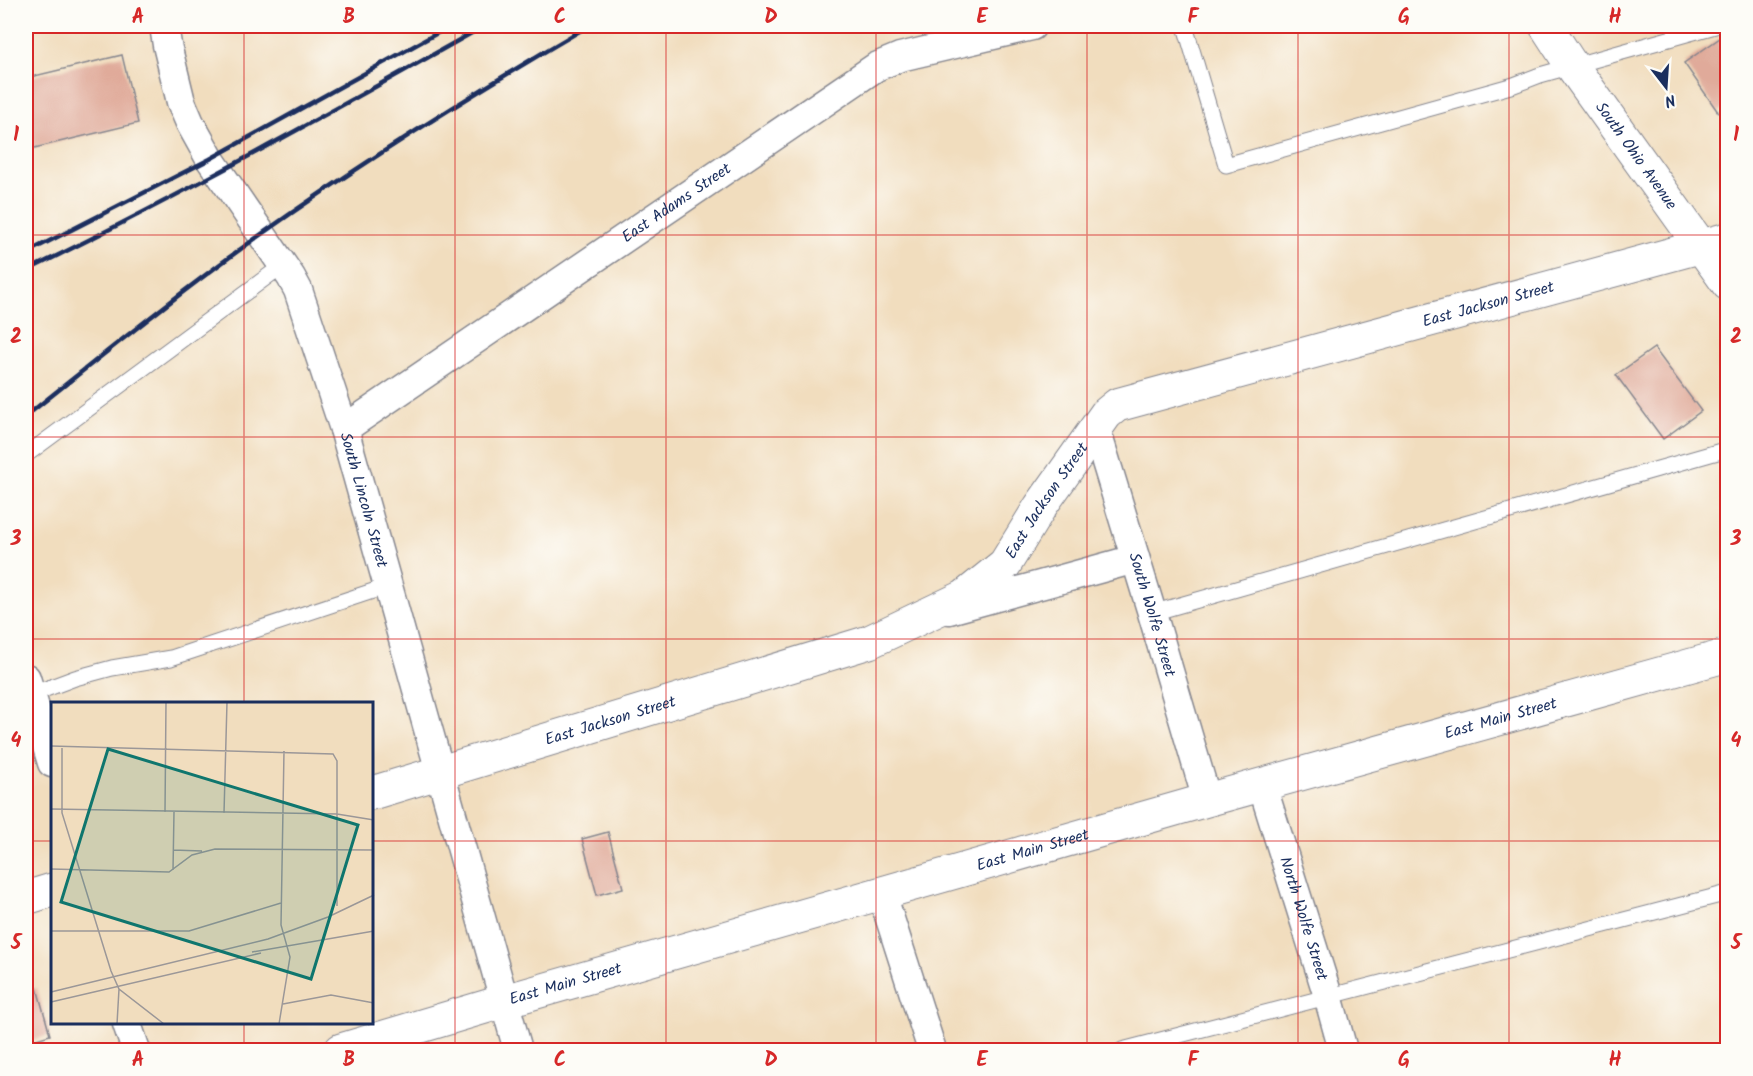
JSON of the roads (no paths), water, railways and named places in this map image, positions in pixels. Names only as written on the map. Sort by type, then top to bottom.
[{"type":"main road","name":"South Ohio Avenue","points":[[1546,26],[1572,66],[1714,243],[1728,284]]},
{"type":"main road","name":"East Jackson Street","points":[[374,792],[869,642],[964,597],[1005,564],[1040,507],[1106,414],[1117,405],[1714,243]]},
{"type":"main road","name":"East Main Street","points":[[341,1050],[1207,800],[1728,655]]},
{"type":"main road","points":[[26,898],[51,890]]},
{"type":"street","name":"South Lincoln Street","points":[[164,26],[181,102],[190,123],[210,159],[298,290],[344,429],[518,1050]]},
{"type":"street","name":"East Adams Street","points":[[344,429],[876,67],[900,57],[1032,26]]},
{"type":"street","name":"South Wolfe Street","points":[[1096,429],[1207,800]]},
{"type":"street","points":[[921,617],[1135,559]]},
{"type":"street","points":[[27,690],[51,760]]},
{"type":"street","name":"North Wolfe Street","points":[[1262,785],[1343,1050]]},
{"type":"street","points":[[882,894],[932,1050]]},
{"type":"street","points":[[128,1025],[136,1050]]},
{"type":"lane","points":[[1185,26],[1226,165],[1715,26]]},
{"type":"lane","points":[[26,454],[283,265]]},
{"type":"lane","points":[[1152,613],[1728,449]]},
{"type":"lane","points":[[27,690],[112,668],[171,658],[387,586]]},
{"type":"lane","points":[[1122,1050],[1728,893]]},
{"type":"railway","points":[[26,253],[210,159],[450,26]]},
{"type":"railway","points":[[26,271],[200,182],[484,26]]},
{"type":"railway","points":[[26,416],[202,277],[263,233],[423,126],[588,26]]}]
